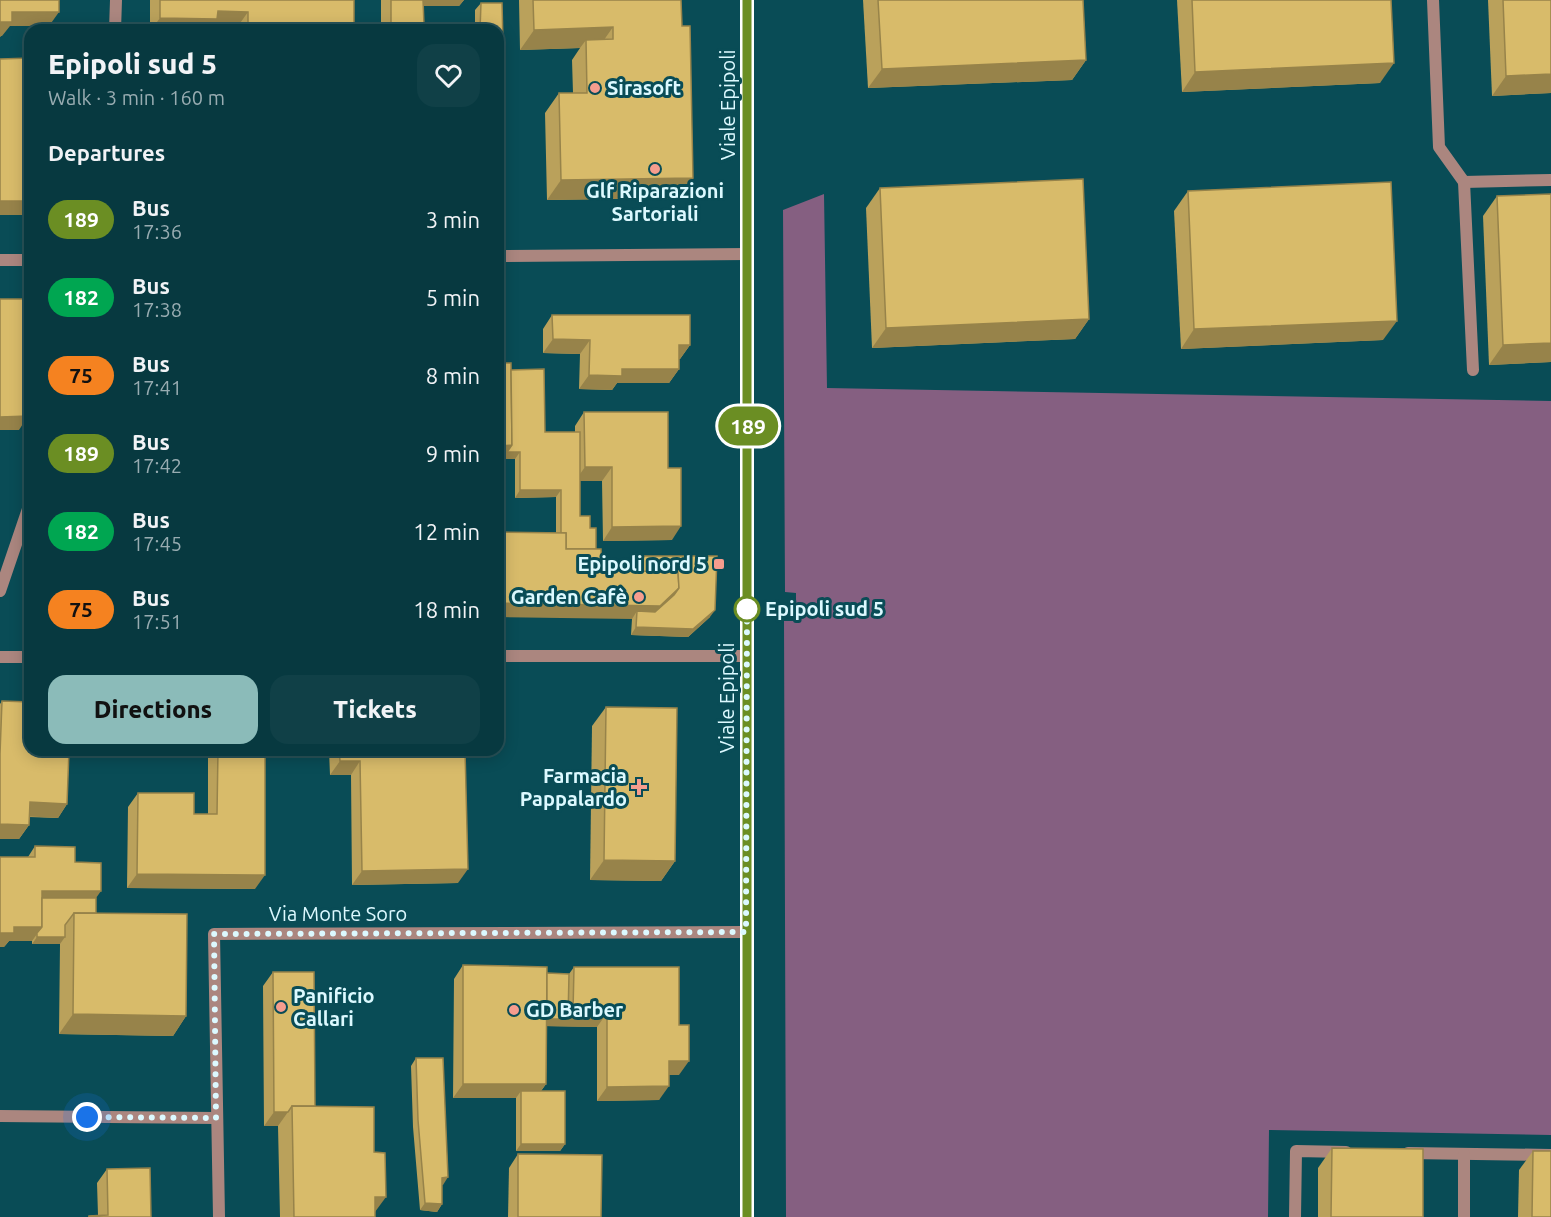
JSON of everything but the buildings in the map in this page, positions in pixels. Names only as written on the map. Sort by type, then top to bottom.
[{"type":"main road","name":"Viale Epipoli","points":[[747,0],[747,1217]]},
{"type":"street","points":[[115,24],[116,0]]},
{"type":"street","points":[[1433,0],[1439,147],[1464,182],[1473,370]]},
{"type":"street","points":[[1464,182],[1551,180]]},
{"type":"street","points":[[504,256],[748,255]]},
{"type":"street","points":[[0,260],[24,260]]},
{"type":"street","points":[[0,591],[24,521]]},
{"type":"street","points":[[504,656],[747,656]]},
{"type":"street","points":[[0,657],[24,657]]},
{"type":"street","name":"Via Monte Soro","points":[[219,1217],[214,934],[746,932]]},
{"type":"street","points":[[0,1116],[216,1118]]},
{"type":"street","points":[[1295,1217],[1296,1151],[1363,1152]]},
{"type":"street","points":[[1397,1153],[1551,1155]]},
{"type":"street","points":[[1464,1154],[1464,1217]]},
{"type":"shaded area","points":[[824,194],[827,388],[1551,401],[1551,1135],[1269,1130],[1268,1217],[786,1217],[784,621],[796,621],[796,593],[785,592],[783,210]]},
{"type":"bus line","name":"189","points":[[747,0],[747,1217]]},
{"type":"place","name":"Sirasoft","points":[[595,88]]},
{"type":"place","name":"Glf Riparazioni Sartoriali","points":[[655,169]]},
{"type":"place","name":"Epipoli nord 5","points":[[719,564]]},
{"type":"place","name":"Garden Cafè","points":[[639,597]]},
{"type":"place","name":"Epipoli sud 5","points":[[747,609]]},
{"type":"place","name":"Farmacia Pappalardo","points":[[639,787]]},
{"type":"place","name":"Panificio Callari","points":[[281,1007]]},
{"type":"place","name":"GD Barber","points":[[514,1010]]},
{"type":"route","points":[[87,1117],[216,1118],[214,934],[746,932],[747,609]]}]
